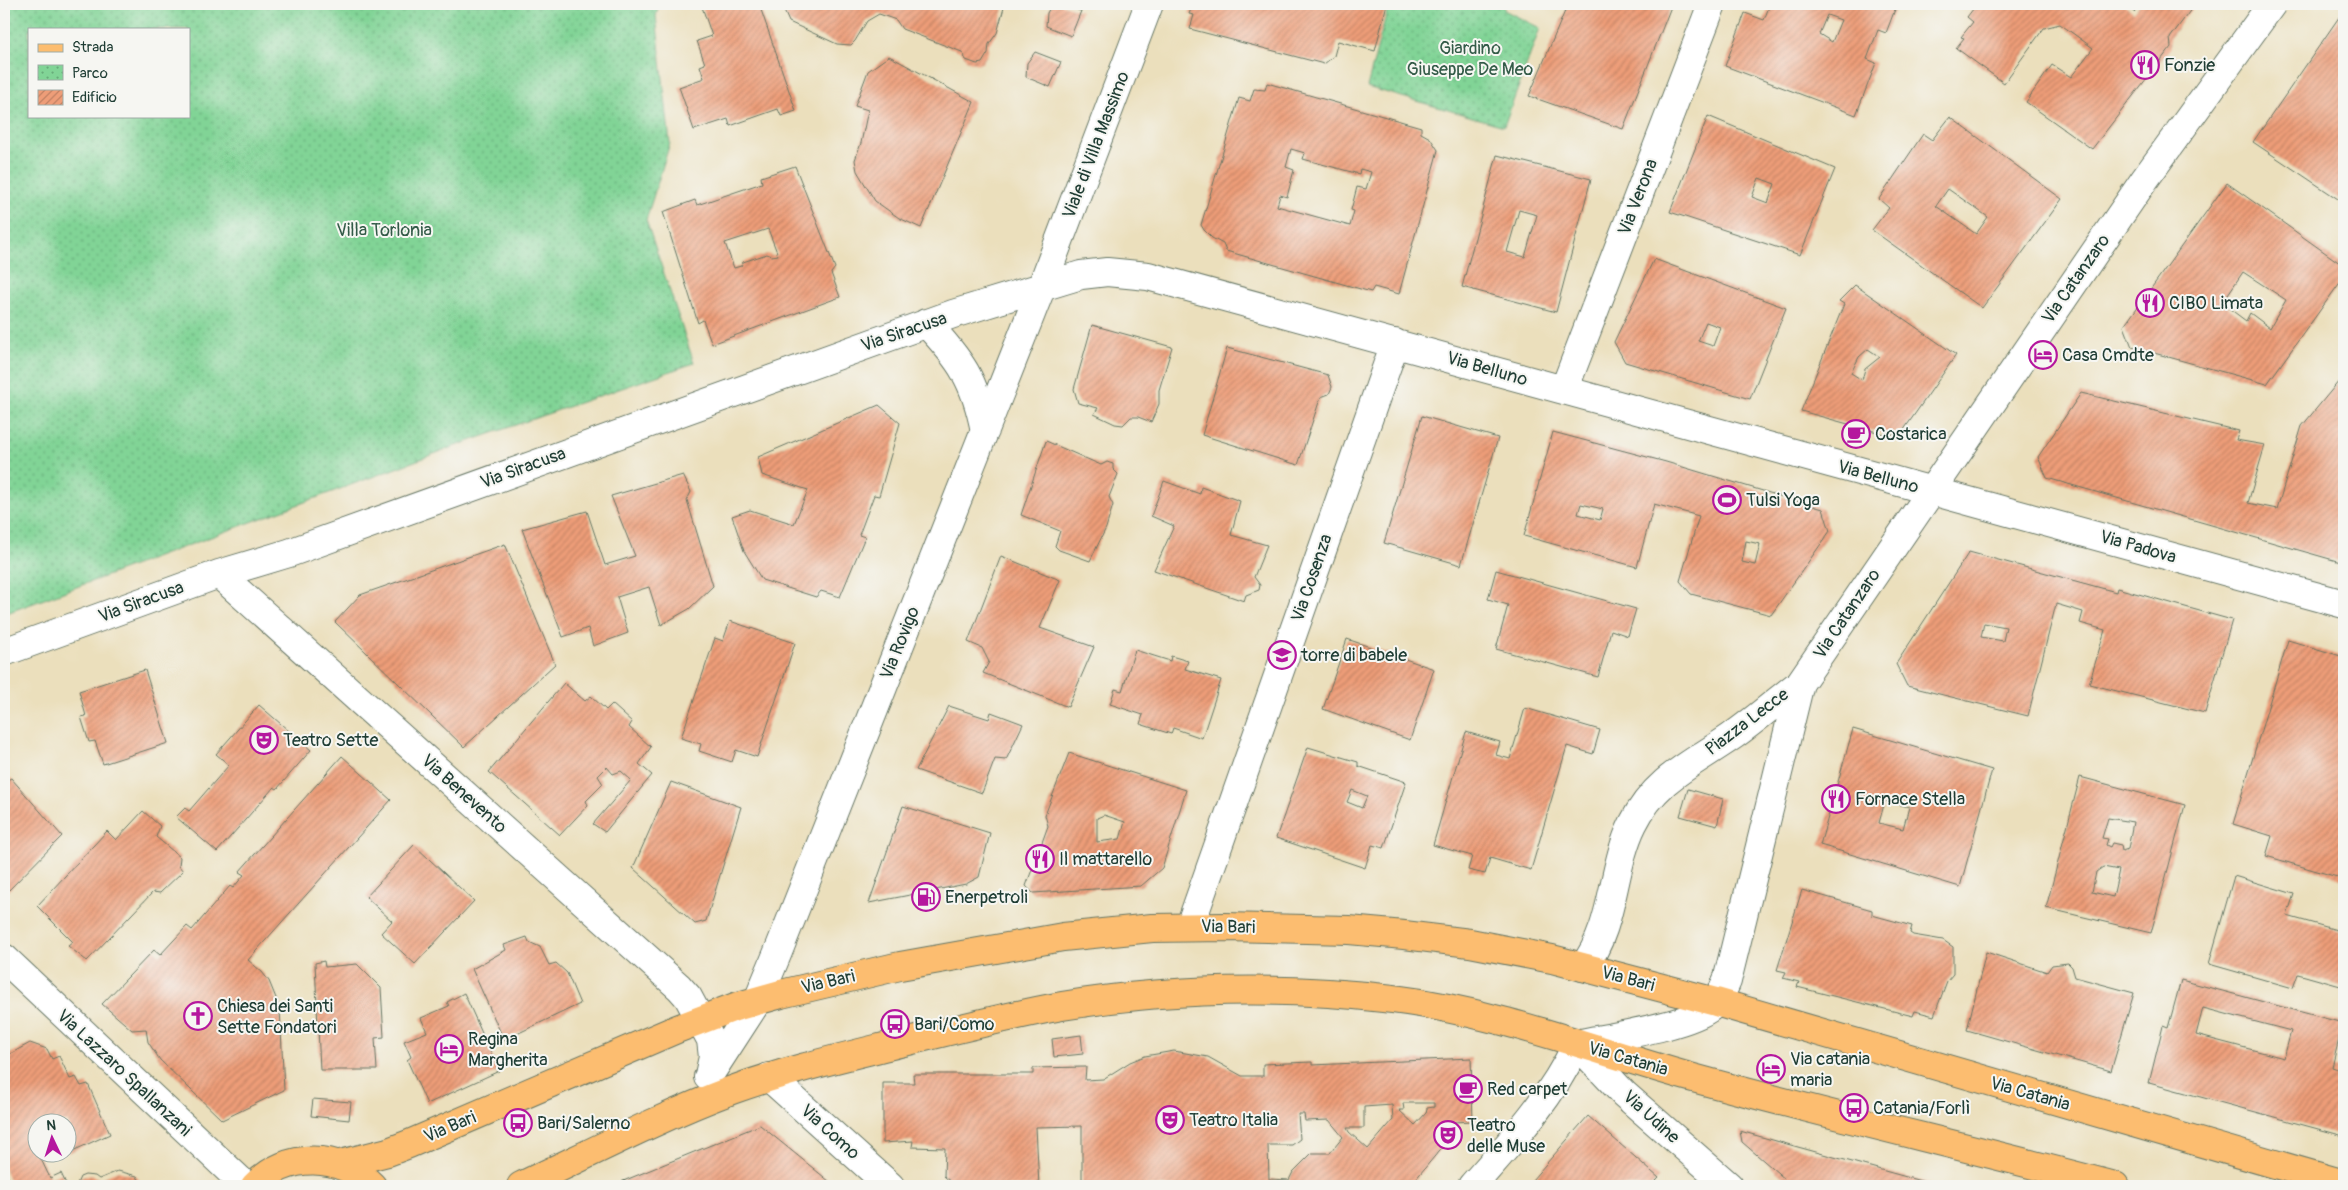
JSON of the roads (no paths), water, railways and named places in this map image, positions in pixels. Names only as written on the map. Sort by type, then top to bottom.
[{"type":"main road","name":"Via Bari","points":[[340,1164],[388,1152],[418,1141],[699,1021],[758,1000],[844,978],[999,947],[1092,933],[1190,926],[1322,929],[1404,935],[1489,947],[1582,967],[1716,1002]]},
{"type":"main road","points":[[521,1186],[686,1108],[769,1077],[916,1039],[1035,1012],[1126,997],[1198,992],[1327,993],[1393,999],[1490,1017],[1577,1044]]},
{"type":"main road","name":"Via Catania","points":[[1716,1002],[2344,1184]]},
{"type":"main road","name":"Via Catania","points":[[1577,1044],[2078,1181],[2115,1186]]},
{"type":"main road","points":[[255,1186],[275,1170],[286,1165],[312,1160],[325,1160],[340,1164],[353,1171],[372,1186]]},
{"type":"street","name":"Viale di Villa Massimo","points":[[1042,286],[1149,4]]},
{"type":"street","name":"Via Verona","points":[[1564,390],[1712,4]]},
{"type":"street","name":"Via Catanzaro","points":[[1800,683],[2140,187],[2272,4]]},
{"type":"street","name":"Via Belluno","points":[[1042,286],[1074,276],[1096,273],[1139,274],[1931,491]]},
{"type":"street","name":"Via Siracusa","points":[[4,652],[220,574],[288,553],[926,324],[1042,286]]},
{"type":"street","name":"Via Rovigo","points":[[686,1108],[708,1078],[758,1000],[1042,286]]},
{"type":"street","points":[[926,324],[952,351],[964,369],[976,392],[985,431]]},
{"type":"street","name":"Via Cosenza","points":[[1190,926],[1395,343]]},
{"type":"street","name":"Via Padova","points":[[1931,491],[2344,604]]},
{"type":"street","name":"Via Benevento","points":[[220,574],[679,987],[688,997],[699,1021],[708,1032],[713,1048],[712,1064],[708,1078]]},
{"type":"street","name":"Piazza Lecce","points":[[1582,967],[1588,960],[1600,934],[1629,834],[1645,802],[1671,776],[1734,735],[1800,683]]},
{"type":"street","name":"Piazza Lecce","points":[[1716,1002],[1727,981],[1800,683]]},
{"type":"street","name":"Via Lazzaro Spallanzani","points":[[4,958],[246,1186]]},
{"type":"street","points":[[1472,1186],[1538,1112],[1560,1078],[1577,1044],[1676,1022],[1700,1013],[1716,1002]]},
{"type":"street","name":"Via Udine","points":[[1577,1044],[1624,1094],[1729,1186]]},
{"type":"street","name":"Via Como","points":[[769,1077],[890,1186]]},
{"type":"place","name":"Fonzie","points":[[2145,65]]},
{"type":"place","name":"CIBO Limata","points":[[2150,303]]},
{"type":"place","name":"Casa Cmdte","points":[[2043,355]]},
{"type":"place","name":"Costarica","points":[[1856,434]]},
{"type":"place","name":"Tulsi Yoga","points":[[1727,500]]},
{"type":"place","name":"torre di babele","points":[[1282,655]]},
{"type":"place","name":"Teatro Sette","points":[[264,740]]},
{"type":"place","name":"Fornace Stella","points":[[1836,799]]},
{"type":"place","name":"Il mattarello","points":[[1040,859]]},
{"type":"place","name":"Enerpetroli","points":[[926,897]]},
{"type":"place","name":"Chiesa dei Santi Sette Fondatori","points":[[198,1016]]},
{"type":"place","name":"Bari/Como","points":[[895,1024]]},
{"type":"place","name":"Regina Margherita","points":[[449,1049]]},
{"type":"place","name":"Via catania maria","points":[[1771,1069]]},
{"type":"place","name":"Red carpet","points":[[1468,1089]]},
{"type":"place","name":"Catania/Forlì","points":[[1854,1108]]},
{"type":"place","name":"Teatro Italia","points":[[1170,1120]]},
{"type":"place","name":"Bari/Salerno","points":[[518,1123]]},
{"type":"place","name":"Teatro delle Muse","points":[[1448,1135]]},
{"type":"park label","name":"Giardino Giuseppe De Meo","points":[[1470,58]]},
{"type":"park label","name":"Villa Torlonia","points":[[384,230]]}]
